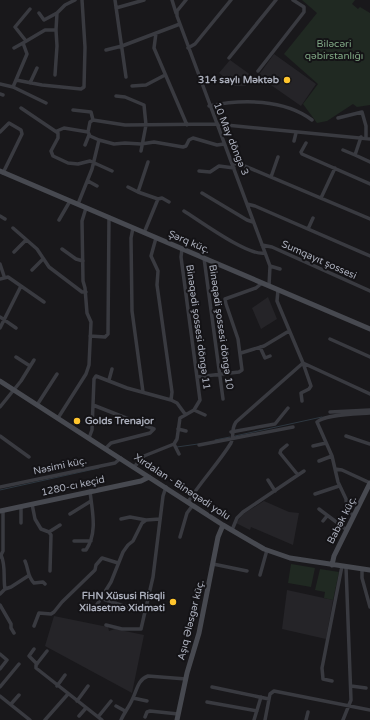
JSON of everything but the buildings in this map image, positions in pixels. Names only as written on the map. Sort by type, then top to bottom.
[{"type":"street","points":[[38,13],[44,20],[57,13],[65,5],[75,0]]},
{"type":"street","points":[[16,80],[30,84],[81,89],[84,87],[85,34],[82,0]]},
{"type":"street","points":[[114,0],[126,76]]},
{"type":"street","points":[[116,8],[144,0]]},
{"type":"street","name":"10 May döngə 3","points":[[172,0],[209,106],[234,168],[270,266],[269,286]]},
{"type":"street","points":[[176,13],[186,0]]},
{"type":"street","points":[[188,48],[195,44],[231,0]]},
{"type":"street","points":[[229,58],[276,0]]},
{"type":"street","points":[[258,71],[304,12],[304,7],[293,0]]},
{"type":"street","points":[[13,87],[27,53],[24,42],[15,27],[30,9]]},
{"type":"street","points":[[55,75],[57,13]]},
{"type":"street","points":[[106,50],[122,46],[180,24]]},
{"type":"street","points":[[14,48],[45,30],[56,30]]},
{"type":"street","points":[[156,33],[154,48],[187,125]]},
{"type":"street","points":[[30,84],[37,68]]},
{"type":"street","points":[[132,86],[152,82],[166,75]]},
{"type":"street","points":[[0,84],[13,87],[46,103]]},
{"type":"street","points":[[116,96],[125,97],[142,103],[146,125],[141,151]]},
{"type":"street","points":[[209,106],[240,101],[275,105],[299,111],[312,120]]},
{"type":"street","points":[[21,108],[57,131],[58,138],[51,151],[53,156],[68,163],[94,162],[112,171]]},
{"type":"street","points":[[73,110],[91,112],[93,120]]},
{"type":"street","points":[[93,120],[121,125],[216,124],[296,133],[316,133],[368,138],[362,112],[338,118]]},
{"type":"street","points":[[84,145],[90,122],[93,120]]},
{"type":"street","points":[[0,132],[9,123],[20,130],[22,134],[2,172]]},
{"type":"street","points":[[57,131],[64,128],[88,134],[99,140],[114,144],[143,144],[154,142],[186,146],[193,138],[217,145],[224,144]]},
{"type":"street","points":[[294,141],[296,133]]},
{"type":"street","points":[[355,155],[361,137]]},
{"type":"street","points":[[78,204],[88,181],[99,140]]},
{"type":"street","points":[[306,142],[301,152],[302,154],[370,184]]},
{"type":"street","points":[[343,150],[370,162]]},
{"type":"street","points":[[271,177],[278,157]]},
{"type":"street","points":[[138,192],[148,162]]},
{"type":"street","points":[[232,163],[240,164],[370,219]]},
{"type":"street","points":[[199,171],[210,172],[219,166],[234,168]]},
{"type":"street","points":[[321,198],[335,168]]},
{"type":"street","name":"Şərq küç.","points":[[2,172],[370,329]]},
{"type":"street","points":[[88,181],[97,186]]},
{"type":"street","points":[[128,187],[138,192],[158,199],[162,198],[170,202]]},
{"type":"street","points":[[202,193],[247,220],[253,222]]},
{"type":"street","points":[[144,232],[158,199]]},
{"type":"street","points":[[59,220],[70,201]]},
{"type":"street","points":[[247,204],[370,256]]},
{"type":"street","points":[[58,418],[88,368],[91,322],[87,313],[86,292],[83,281],[82,221],[86,208]]},
{"type":"street","points":[[184,211],[238,245],[256,254],[265,253]]},
{"type":"street","points":[[0,216],[5,219]]},
{"type":"street","points":[[90,336],[105,337],[108,334],[109,217]]},
{"type":"street","points":[[308,229],[313,218]]},
{"type":"street","points":[[13,228],[39,252],[49,267],[82,292],[86,292]]},
{"type":"street","points":[[133,228],[131,238],[132,311],[144,392]]},
{"type":"street","points":[[156,238],[151,256],[158,271],[157,284],[172,392],[171,400]]},
{"type":"street","points":[[14,252],[26,240]]},
{"type":"street","name":"Sumqayıt şossesi","points":[[262,245],[272,247],[370,291]]},
{"type":"street","points":[[62,249],[76,259],[83,261]]},
{"type":"street","name":"Binəqədi şossesi döngə 11","points":[[182,249],[181,257],[200,400],[194,410]]},
{"type":"street","name":"Binəqədi şossesi döngə 10","points":[[204,258],[223,399]]},
{"type":"street","points":[[32,270],[43,259]]},
{"type":"street","points":[[0,264],[4,276]]},
{"type":"street","points":[[270,266],[280,269]]},
{"type":"street","points":[[0,278],[4,276],[8,277],[44,302]]},
{"type":"street","points":[[197,377],[242,370],[241,353],[225,299],[256,288],[262,283]]},
{"type":"street","points":[[0,328],[21,286]]},
{"type":"street","points":[[278,290],[277,301],[311,386],[309,389],[300,393],[302,401]]},
{"type":"street","points":[[0,317],[16,328]]},
{"type":"street","points":[[241,353],[270,343],[289,331]]},
{"type":"street","points":[[330,339],[370,357]]},
{"type":"street","points":[[260,346],[265,358],[270,356]]},
{"type":"street","points":[[16,358],[30,366]]},
{"type":"street","points":[[0,407],[14,390],[34,360]]},
{"type":"street","points":[[303,363],[370,394]]},
{"type":"street","points":[[180,537],[187,513],[203,479],[231,442],[233,426],[243,415],[303,363]]},
{"type":"street","points":[[109,380],[112,369]]},
{"type":"street","points":[[37,405],[57,374]]},
{"type":"street","points":[[89,438],[92,430],[94,379],[96,376],[171,400],[177,403],[185,414]]},
{"type":"street","name":"Xırdalan - Binəqədi yolu","points":[[0,381],[232,530],[267,550],[290,558],[370,570]]},
{"type":"street","points":[[93,405],[154,429],[150,433],[111,443],[106,448]]},
{"type":"street","points":[[199,445],[275,424],[288,408]]},
{"type":"street","points":[[134,467],[144,456],[174,444],[177,439],[180,418],[185,414],[194,410],[205,415]]},
{"type":"street","points":[[330,412],[370,410]]},
{"type":"street","points":[[354,515],[347,512],[346,499],[340,486],[332,456],[316,424],[318,421],[340,416],[370,413]]},
{"type":"street","points":[[211,439],[294,427]]},
{"type":"street","points":[[178,430],[186,432]]},
{"type":"street","points":[[0,436],[29,457]]},
{"type":"street","points":[[346,436],[370,444]]},
{"type":"street","points":[[314,446],[326,443]]},
{"type":"street","points":[[174,444],[179,454]]},
{"type":"street","points":[[287,445],[281,450],[280,453],[298,475]]},
{"type":"street","points":[[319,461],[332,456]]},
{"type":"street","name":"Nəsimi küç.","points":[[0,487],[115,463],[121,458]]},
{"type":"street","points":[[335,469],[342,470],[370,483]]},
{"type":"street","points":[[232,530],[240,515],[304,471]]},
{"type":"street","name":"1280-cı keçid","points":[[2,511],[141,481],[149,477]]},
{"type":"street","points":[[268,480],[275,491]]},
{"type":"street","name":"Babək küç.","points":[[332,565],[334,556],[354,515],[368,492],[370,483]]},
{"type":"street","points":[[315,494],[340,486]]},
{"type":"street","points":[[106,625],[122,629],[141,629],[153,577],[163,496],[166,487]]},
{"type":"street","points":[[82,550],[86,550],[91,541],[93,525],[90,491]]},
{"type":"street","points":[[70,514],[91,502]]},
{"type":"street","points":[[32,504],[35,519],[41,529],[49,532],[51,535],[50,571]]},
{"type":"street","points":[[21,507],[21,522]]},
{"type":"street","points":[[320,509],[327,516],[347,530]]},
{"type":"street","points":[[2,511],[3,551],[1,556],[4,561],[3,577],[5,589]]},
{"type":"street","points":[[323,521],[327,516]]},
{"type":"street","points":[[121,519],[130,517],[146,520],[160,518]]},
{"type":"street","points":[[93,611],[111,582],[123,552],[133,541],[142,523],[146,520]]},
{"type":"street","name":"Aşıq Ələsgər küç.","points":[[177,720],[186,679],[199,633],[218,537],[223,524]]},
{"type":"street","points":[[49,532],[60,525]]},
{"type":"street","points":[[74,541],[91,541]]},
{"type":"street","points":[[260,574],[267,550]]},
{"type":"street","points":[[34,626],[39,613],[51,614],[54,612],[62,602],[95,570],[96,565],[102,558],[118,563]]},
{"type":"street","points":[[25,561],[28,569],[28,576],[34,583],[43,582],[45,584]]},
{"type":"street","points":[[213,564],[247,571]]},
{"type":"street","points":[[332,682],[323,679],[322,668],[344,566]]},
{"type":"street","points":[[343,720],[351,700],[344,566]]},
{"type":"street","points":[[362,569],[363,582],[370,607]]},
{"type":"street","points":[[0,594],[5,589],[11,587],[28,576]]},
{"type":"street","points":[[100,598],[127,607]]},
{"type":"street","points":[[0,605],[11,624],[11,628],[14,633]]},
{"type":"street","points":[[34,649],[29,656],[37,664],[36,668],[100,719],[110,701]]},
{"type":"street","points":[[37,664],[47,651]]},
{"type":"street","points":[[0,654],[7,660],[0,669]]},
{"type":"street","points":[[0,687],[19,664]]},
{"type":"street","points":[[58,686],[65,675]]},
{"type":"street","points":[[121,720],[138,685],[145,677],[186,679]]},
{"type":"street","points":[[77,701],[88,686]]},
{"type":"street","points":[[351,686],[366,688]]},
{"type":"street","points":[[212,687],[270,698]]},
{"type":"street","points":[[265,720],[272,692],[276,690],[370,710]]},
{"type":"street","points":[[45,720],[68,694]]},
{"type":"street","points":[[11,704],[19,695]]},
{"type":"street","points":[[0,696],[30,720]]},
{"type":"street","points":[[254,720],[261,697]]},
{"type":"street","points":[[133,698],[147,701]]},
{"type":"street","points":[[207,702],[257,712]]},
{"type":"street","points":[[116,706],[125,710]]},
{"type":"street","points":[[79,716],[86,708]]},
{"type":"street","points":[[145,717],[147,712],[150,710],[178,714]]},
{"type":"street","points":[[306,720],[308,712]]},
{"type":"shaded area","name":"314 saylı Məktəb","points":[[274,54],[316,84],[301,106],[258,76]]},
{"type":"shaded area","points":[[230,60],[255,78],[245,86],[235,86],[219,73]]},
{"type":"shaded area","points":[[268,297],[277,319],[261,329],[252,308]]},
{"type":"shaded area","points":[[264,501],[289,512],[299,513],[293,545],[251,527],[250,530],[236,523],[243,514]]},
{"type":"shaded area","points":[[287,590],[333,600],[326,639],[282,629]]},
{"type":"shaded area","points":[[54,616],[108,627],[109,631],[115,629],[144,635],[132,693],[45,646]]},
{"type":"green space","name":"Biləcəri qəbirstanlığı","points":[[302,0],[355,0],[352,4],[358,9],[360,7],[370,13],[370,105],[357,107],[353,104],[327,121],[317,123],[303,104],[318,84],[284,54],[317,13]]},
{"type":"green space","points":[[291,564],[315,568],[311,587],[288,583]]},
{"type":"green space","points":[[320,569],[339,572],[333,600],[324,598],[325,592],[315,590]]},
{"type":"waterway","points":[[235,436],[322,417]]},
{"type":"waterway","points":[[215,440],[230,437]]},
{"type":"waterway","points":[[177,447],[198,444]]},
{"type":"waterway","points":[[0,490],[99,468]]},
{"type":"place","name":"314 saylı Məktəb","points":[[287,80]]},
{"type":"place","name":"Golds Trenajor","points":[[77,421]]},
{"type":"place","name":"FHN Xüsusi Risqli Xilasetmə Xidməti","points":[[173,602]]}]
